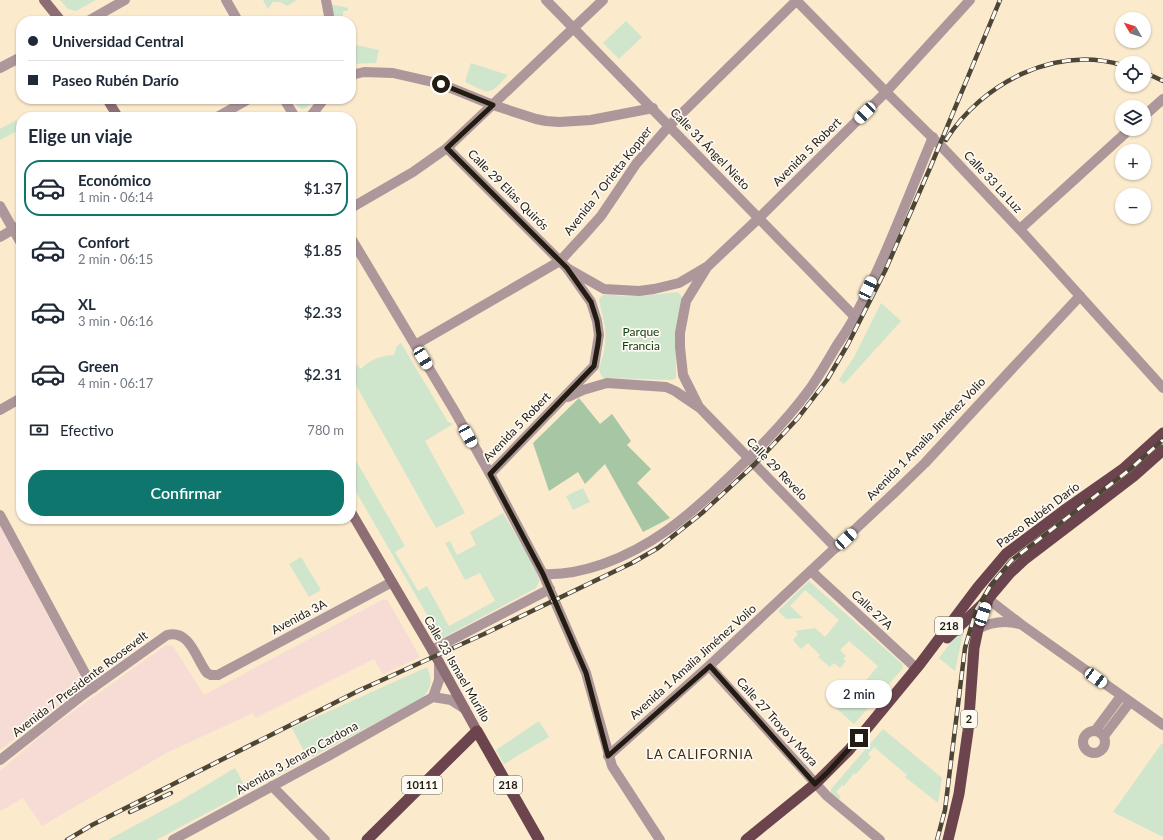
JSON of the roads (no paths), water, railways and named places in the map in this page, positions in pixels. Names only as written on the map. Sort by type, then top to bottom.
[{"type":"highway","name":"Paseo Rubén Darío","points":[[746,840],[815,784],[849,750],[918,666],[996,565],[1016,546],[1123,469],[1163,433]]},
{"type":"highway","name":"2","points":[[948,840],[959,794],[968,731],[974,648],[978,629],[988,599],[1010,573],[1024,560],[1134,476],[1163,450]]},
{"type":"highway","points":[[918,666],[988,599]]},
{"type":"highway","name":"10111","points":[[367,840],[477,731]]},
{"type":"highway","name":"Calle 23 Ismael Murillo","points":[[477,731],[539,840]]},
{"type":"main road","points":[[44,0],[56,16]]},
{"type":"main road","name":"Calle 23 Ismael Murillo","points":[[356,521],[439,662],[477,731]]},
{"type":"street","points":[[97,16],[125,0]]},
{"type":"street","points":[[226,0],[235,16]]},
{"type":"street","points":[[326,0],[329,16]]},
{"type":"street","name":"Calle 31 Ángel Nieto","points":[[546,0],[653,108],[855,317]]},
{"type":"street","points":[[356,205],[413,172],[447,148],[603,0]]},
{"type":"street","name":"Calle 33 La Luz","points":[[797,0],[886,92],[933,137],[1020,229],[1163,388]]},
{"type":"street","name":"Avenida 7 Orietta Kopper","points":[[415,345],[563,264],[601,216],[636,164],[670,126],[797,0]]},
{"type":"street","name":"Avenida 5 Robert","points":[[563,264],[604,289],[639,291],[671,286],[708,266],[759,218],[886,92],[970,0]]},
{"type":"street","points":[[0,68],[16,60]]},
{"type":"street","points":[[356,74],[364,72],[393,73],[441,84],[493,105],[536,119],[559,122],[592,120],[653,108]]},
{"type":"street","points":[[1151,110],[1163,99]]},
{"type":"street","points":[[226,112],[240,104]]},
{"type":"street","points":[[314,112],[320,104]]},
{"type":"street","points":[[1020,229],[1122,136]]},
{"type":"street","points":[[543,574],[566,574],[589,569],[634,551],[675,526],[750,459],[775,432],[809,390],[855,317],[883,256],[933,137]]},
{"type":"street","name":"Calle 29 Elías Quirós","points":[[447,148],[563,264]]},
{"type":"street","points":[[0,206],[16,226]]},
{"type":"street","points":[[0,237],[16,228]]},
{"type":"street","points":[[356,246],[490,474],[543,574],[586,673],[612,766],[660,840]]},
{"type":"street","points":[[563,264],[591,302],[597,321],[599,335],[594,366],[598,379],[604,383]]},
{"type":"street","name":"Avenida 5 Robert","points":[[700,408],[683,375],[680,333],[686,301],[708,266]]},
{"type":"street","points":[[671,286],[681,291],[686,301]]},
{"type":"street","points":[[591,302],[599,291],[604,289]]},
{"type":"street","name":"Avenida 1 Amalia Jiménez Volio","points":[[608,756],[710,666],[925,463],[1080,296]]},
{"type":"street","name":"Avenida 5 Robert","points":[[490,474],[564,399],[594,366]]},
{"type":"street","points":[[666,387],[676,384],[683,375]]},
{"type":"street","name":"Avenida 5 Robert","points":[[564,399],[583,390],[604,383],[666,387],[675,391],[700,408]]},
{"type":"street","points":[[0,410],[16,401]]},
{"type":"street","name":"Calle 29 Revelo","points":[[700,408],[836,548]]},
{"type":"street","points":[[0,515],[93,688]]},
{"type":"street","name":"Calle 27A","points":[[811,572],[918,666]]},
{"type":"street","name":"Avenida 3A","points":[[177,634],[186,639],[207,673],[211,675],[218,675],[392,582]]},
{"type":"street","points":[[432,650],[550,589]]},
{"type":"street","points":[[988,599],[1022,625],[1163,725]]},
{"type":"street","points":[[978,629],[988,624],[1000,622],[1011,622],[1022,625]]},
{"type":"street","name":"Avenida 7 Presidente Roosevelt","points":[[0,760],[93,688],[168,635],[177,634]]},
{"type":"street","points":[[439,662],[439,680],[433,697],[450,700],[465,709]]},
{"type":"street","name":"Calle 27 Troyo y Mora","points":[[710,666],[826,796],[880,840]]},
{"type":"street","name":"Avenida 3 Jenaro Cardona","points":[[173,840],[433,697]]},
{"type":"street","points":[[1099,734],[1125,699]]},
{"type":"street","points":[[272,786],[325,840]]},
{"type":"railway","points":[[67,840],[92,825],[360,690],[484,634],[632,563],[658,548],[702,513],[755,464],[798,418],[827,380],[848,344],[885,271],[1000,0]]},
{"type":"railway","points":[[946,140],[961,120],[979,101],[1000,86],[1022,74],[1046,65],[1071,60],[1097,60],[1115,64]]},
{"type":"railway","points":[[1151,75],[1163,81]]},
{"type":"railway","points":[[937,840],[945,810],[965,648],[976,610],[991,585],[1012,560],[1128,471],[1163,440]]},
{"type":"railway","points":[[130,812],[171,793]]},
{"type":"district","name":"LA CALIFORNIA","points":[[700,754]]},
{"type":"park label","name":"Parque Francia","points":[[641,339]]}]
